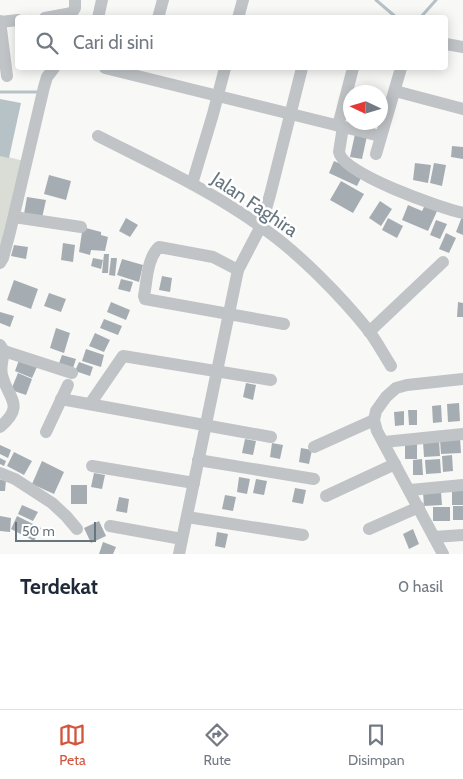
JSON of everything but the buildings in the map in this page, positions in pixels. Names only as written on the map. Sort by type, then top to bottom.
[{"type":"street","points":[[61,15],[72,13],[76,8],[75,0]]},
{"type":"street","points":[[99,15],[102,0]]},
{"type":"street","points":[[159,15],[163,0]]},
{"type":"street","points":[[239,15],[243,0]]},
{"type":"street","points":[[7,76],[0,22],[15,20]]},
{"type":"street","points":[[448,44],[463,47]]},
{"type":"street","points":[[0,262],[6,250],[44,87],[47,77],[52,70]]},
{"type":"street","points":[[124,70],[144,72],[218,96],[380,136]]},
{"type":"street","points":[[192,184],[225,70]]},
{"type":"street","points":[[179,554],[238,270],[261,226],[272,190],[301,70]]},
{"type":"street","points":[[353,70],[340,126],[339,155],[344,161],[370,177],[405,194],[463,213]]},
{"type":"street","points":[[376,154],[400,70]]},
{"type":"street","points":[[395,91],[463,109]]},
{"type":"street","name":"Jalan Faghira","points":[[98,136],[192,184],[261,226],[290,250],[332,290],[369,332],[391,366]]},
{"type":"street","points":[[14,217],[81,227]]},
{"type":"street","points":[[238,270],[213,256],[158,247],[150,262],[144,296],[145,299],[284,324]]},
{"type":"street","points":[[369,332],[443,262]]},
{"type":"street","points":[[0,427],[10,417],[14,408],[0,367],[2,348],[70,379],[46,432]]},
{"type":"street","points":[[90,404],[123,356],[271,380]]},
{"type":"street","points":[[440,553],[434,537],[374,420],[376,411],[386,397],[396,388],[407,385],[463,379]]},
{"type":"street","points":[[61,399],[271,437]]},
{"type":"street","points":[[314,447],[374,420]]},
{"type":"street","points":[[384,442],[463,434]]},
{"type":"street","points":[[198,460],[314,479]]},
{"type":"street","points":[[326,496],[395,464]]},
{"type":"street","points":[[92,466],[194,483]]},
{"type":"street","points":[[0,473],[15,479],[52,504],[78,529]]},
{"type":"street","points":[[410,490],[463,485]]},
{"type":"street","points":[[369,529],[419,507]]},
{"type":"street","points":[[186,516],[303,535]]},
{"type":"street","points":[[110,526],[182,539]]},
{"type":"street","points":[[434,537],[463,535]]},
{"type":"shaded area","points":[[0,99],[21,103],[9,158],[0,156]]},
{"type":"shaded area","points":[[0,155],[24,161],[0,253]]},
{"type":"waterway","points":[[376,0],[394,15]]},
{"type":"waterway","points":[[423,15],[436,0]]},
{"type":"waterway","points":[[0,92],[37,92]]}]
